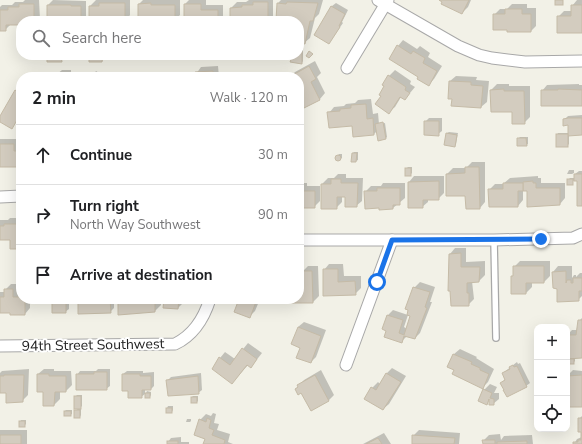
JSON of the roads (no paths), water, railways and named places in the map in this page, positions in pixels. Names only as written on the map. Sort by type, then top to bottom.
[{"type":"street","points":[[347,68],[384,1],[458,46],[479,55],[525,62],[582,61]]},
{"type":"street","points":[[0,197],[16,196]]},
{"type":"street","points":[[304,240],[494,240],[579,238]]},
{"type":"street","points":[[346,365],[392,240]]},
{"type":"street","name":"94th Street Southwest","points":[[0,346],[175,344],[183,340],[202,320],[209,304]]},
{"type":"lane","points":[[494,240],[496,338]]}]
